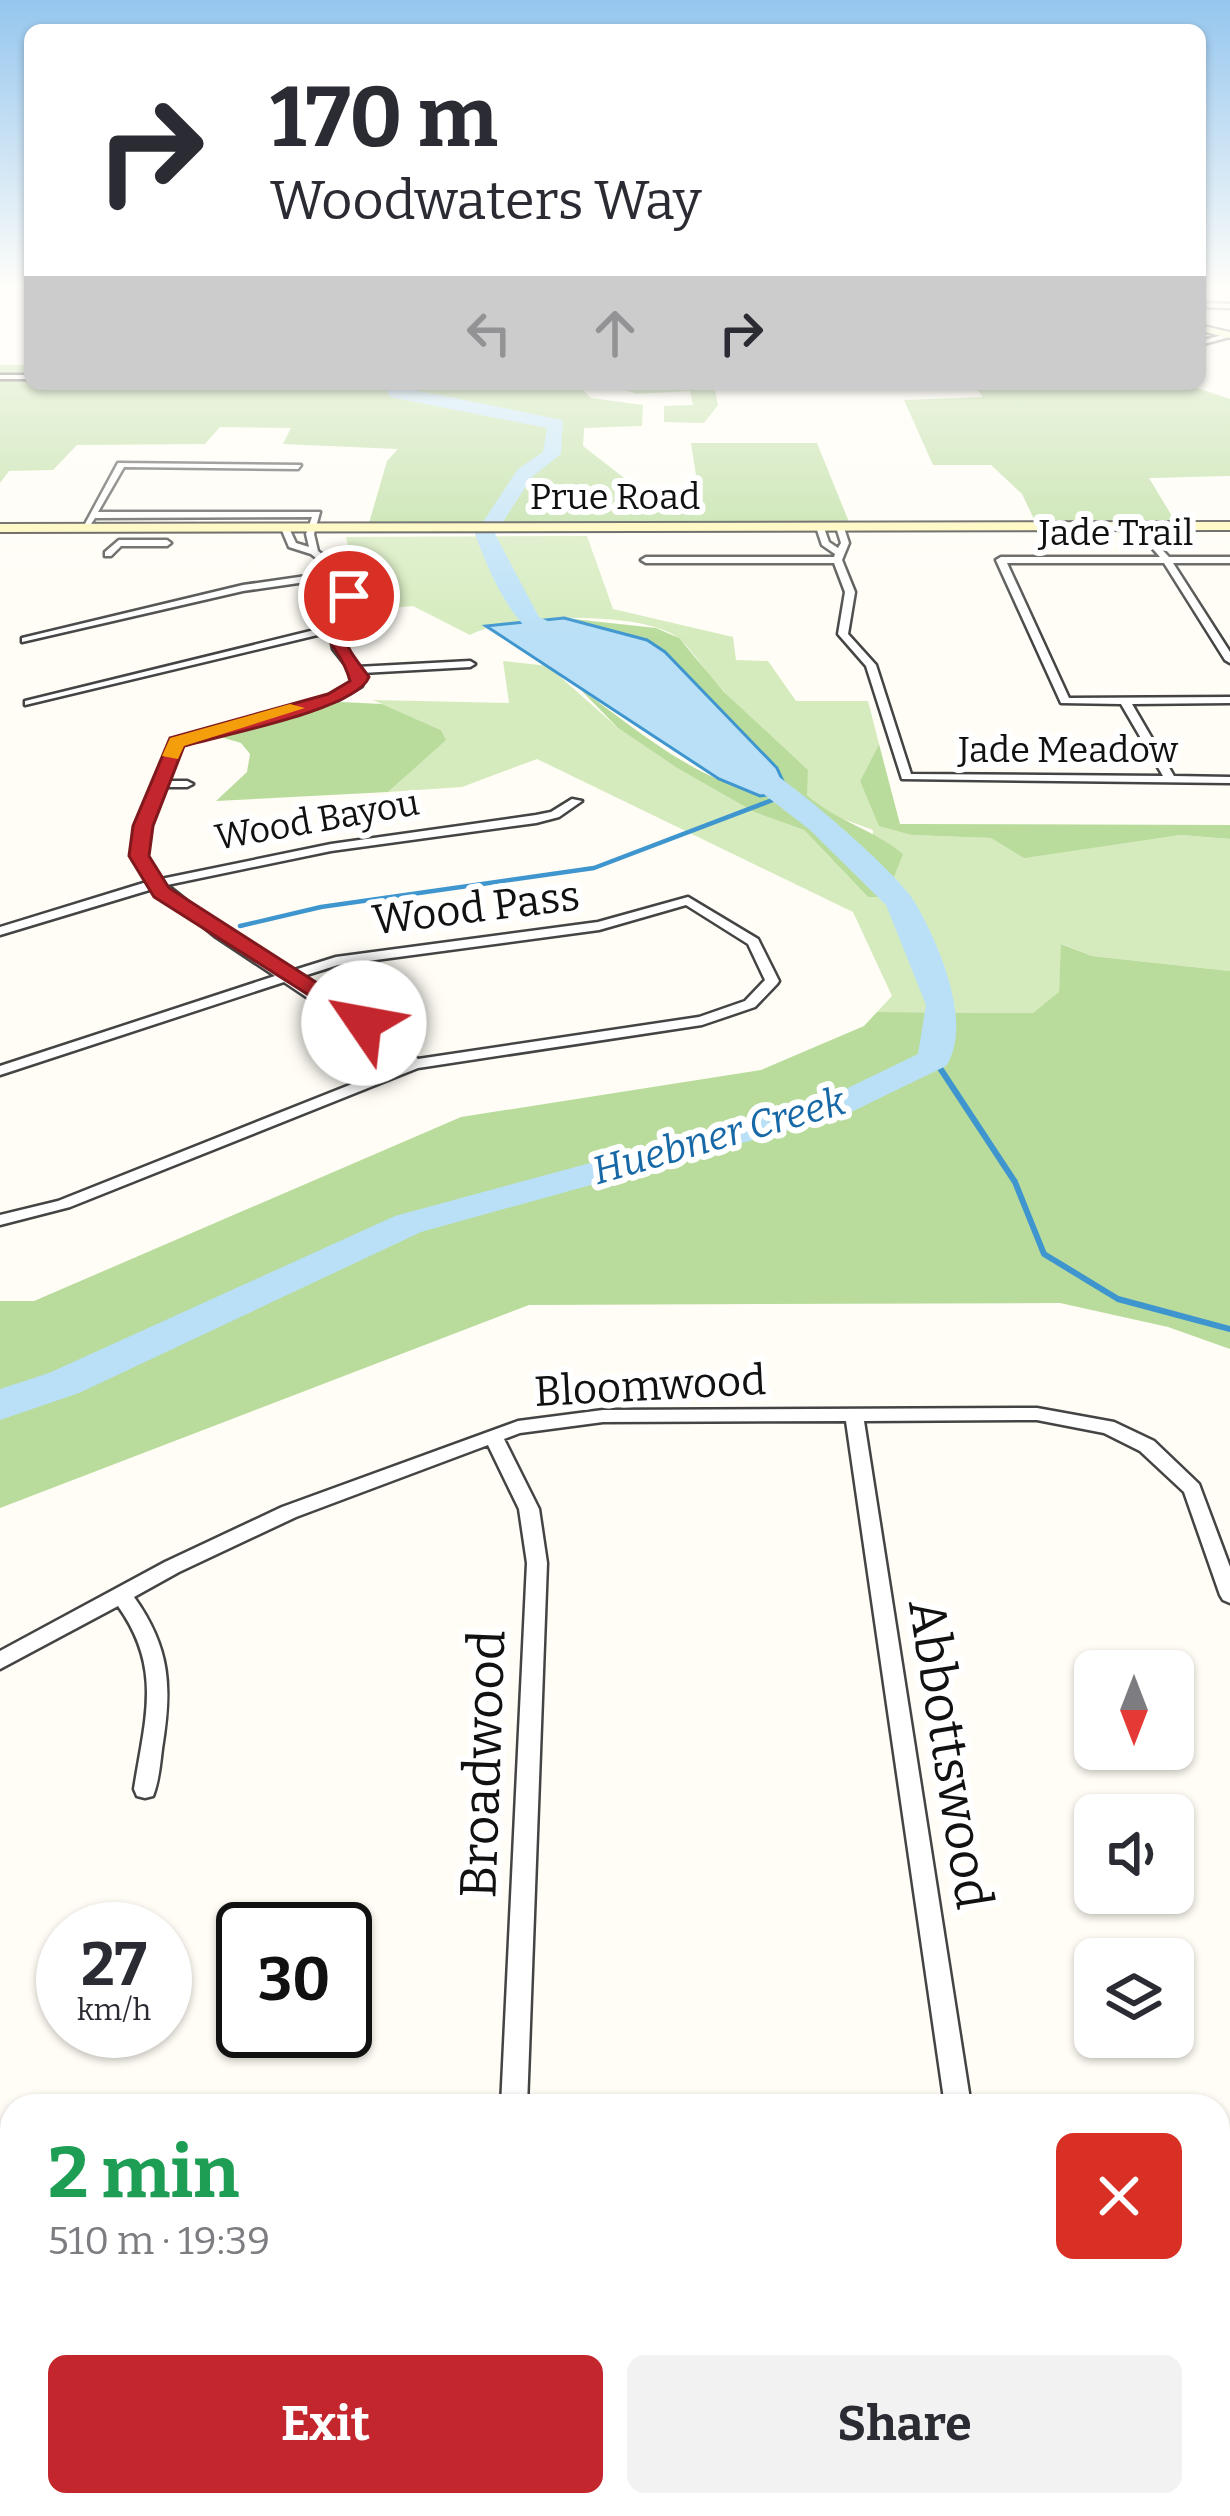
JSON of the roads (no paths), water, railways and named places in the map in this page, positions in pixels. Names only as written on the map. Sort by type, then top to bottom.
[{"type":"main road","name":"Prue Road","points":[[0,528],[142,528],[312,540],[409,528],[843,534],[1136,526],[1161,533],[1230,526]]},
{"type":"street","points":[[84,528],[121,465],[298,467]]},
{"type":"street","points":[[93,514],[317,514],[312,540]]},
{"type":"street","points":[[1136,526],[1164,556],[1230,660]]},
{"type":"street","points":[[132,543],[142,528]]},
{"type":"street","points":[[1146,539],[1161,533],[1164,556]]},
{"type":"street","points":[[822,534],[838,556]]},
{"type":"street","points":[[838,556],[843,534]]},
{"type":"street","points":[[287,535],[312,540],[343,574],[349,596],[336,628],[335,645],[355,670],[358,684],[334,698],[176,742],[143,826],[139,856],[152,882],[194,916],[291,976],[416,1064]]},
{"type":"street","points":[[108,554],[115,544],[167,543]]},
{"type":"street","points":[[646,560],[838,556]]},
{"type":"street","name":"Jade Meadow","points":[[838,556],[850,592],[843,634],[871,665],[906,777],[1230,780]]},
{"type":"street","name":"Jade Trail","points":[[1125,701],[1065,701],[1001,560],[1164,556],[1230,560]]},
{"type":"street","points":[[26,640],[243,588],[343,574]]},
{"type":"street","points":[[29,703],[336,628]]},
{"type":"street","points":[[355,670],[470,664]]},
{"type":"street","points":[[1171,780],[1125,701],[1230,700]]},
{"type":"street","points":[[161,784],[187,784]]},
{"type":"street","name":"Wood Bayou","points":[[0,932],[152,882],[318,846],[536,819],[555,815],[576,801]]},
{"type":"street","name":"Wood Pass","points":[[0,1071],[375,953],[599,926],[688,901],[753,942],[772,981],[759,998],[676,1026],[416,1064]]},
{"type":"street","points":[[0,1220],[64,1204],[416,1064]]},
{"type":"street","name":"Bloomwood","points":[[0,1660],[121,1594],[290,1512],[493,1436],[589,1417],[1036,1414],[1108,1426],[1147,1446],[1179,1472],[1223,1551],[1230,1595]]},
{"type":"street","name":"Abbottswood","points":[[854,1415],[956,2094]]},
{"type":"street","name":"Broadwood","points":[[493,1436],[529,1509],[537,1563],[515,2094]]},
{"type":"street","points":[[121,1594],[153,1646],[161,1685],[145,1789]]},
{"type":"water","points":[[564,618],[647,640],[665,652],[777,768],[788,792],[760,796],[719,779],[486,626]]},
{"type":"waterway","name":"Huebner Creek","points":[[455,404],[557,424],[552,454],[525,473],[485,534],[501,575],[530,622],[576,643]]},
{"type":"waterway","name":"Huebner Creek","points":[[0,1405],[64,1383],[408,1224],[835,1107],[934,1059],[942,1005],[900,902],[820,824],[738,761]]},
{"type":"waterway","points":[[240,926],[321,907],[594,868],[783,796]]},
{"type":"waterway","points":[[934,1059],[1015,1182],[1044,1254],[1118,1299],[1230,1329]]}]
